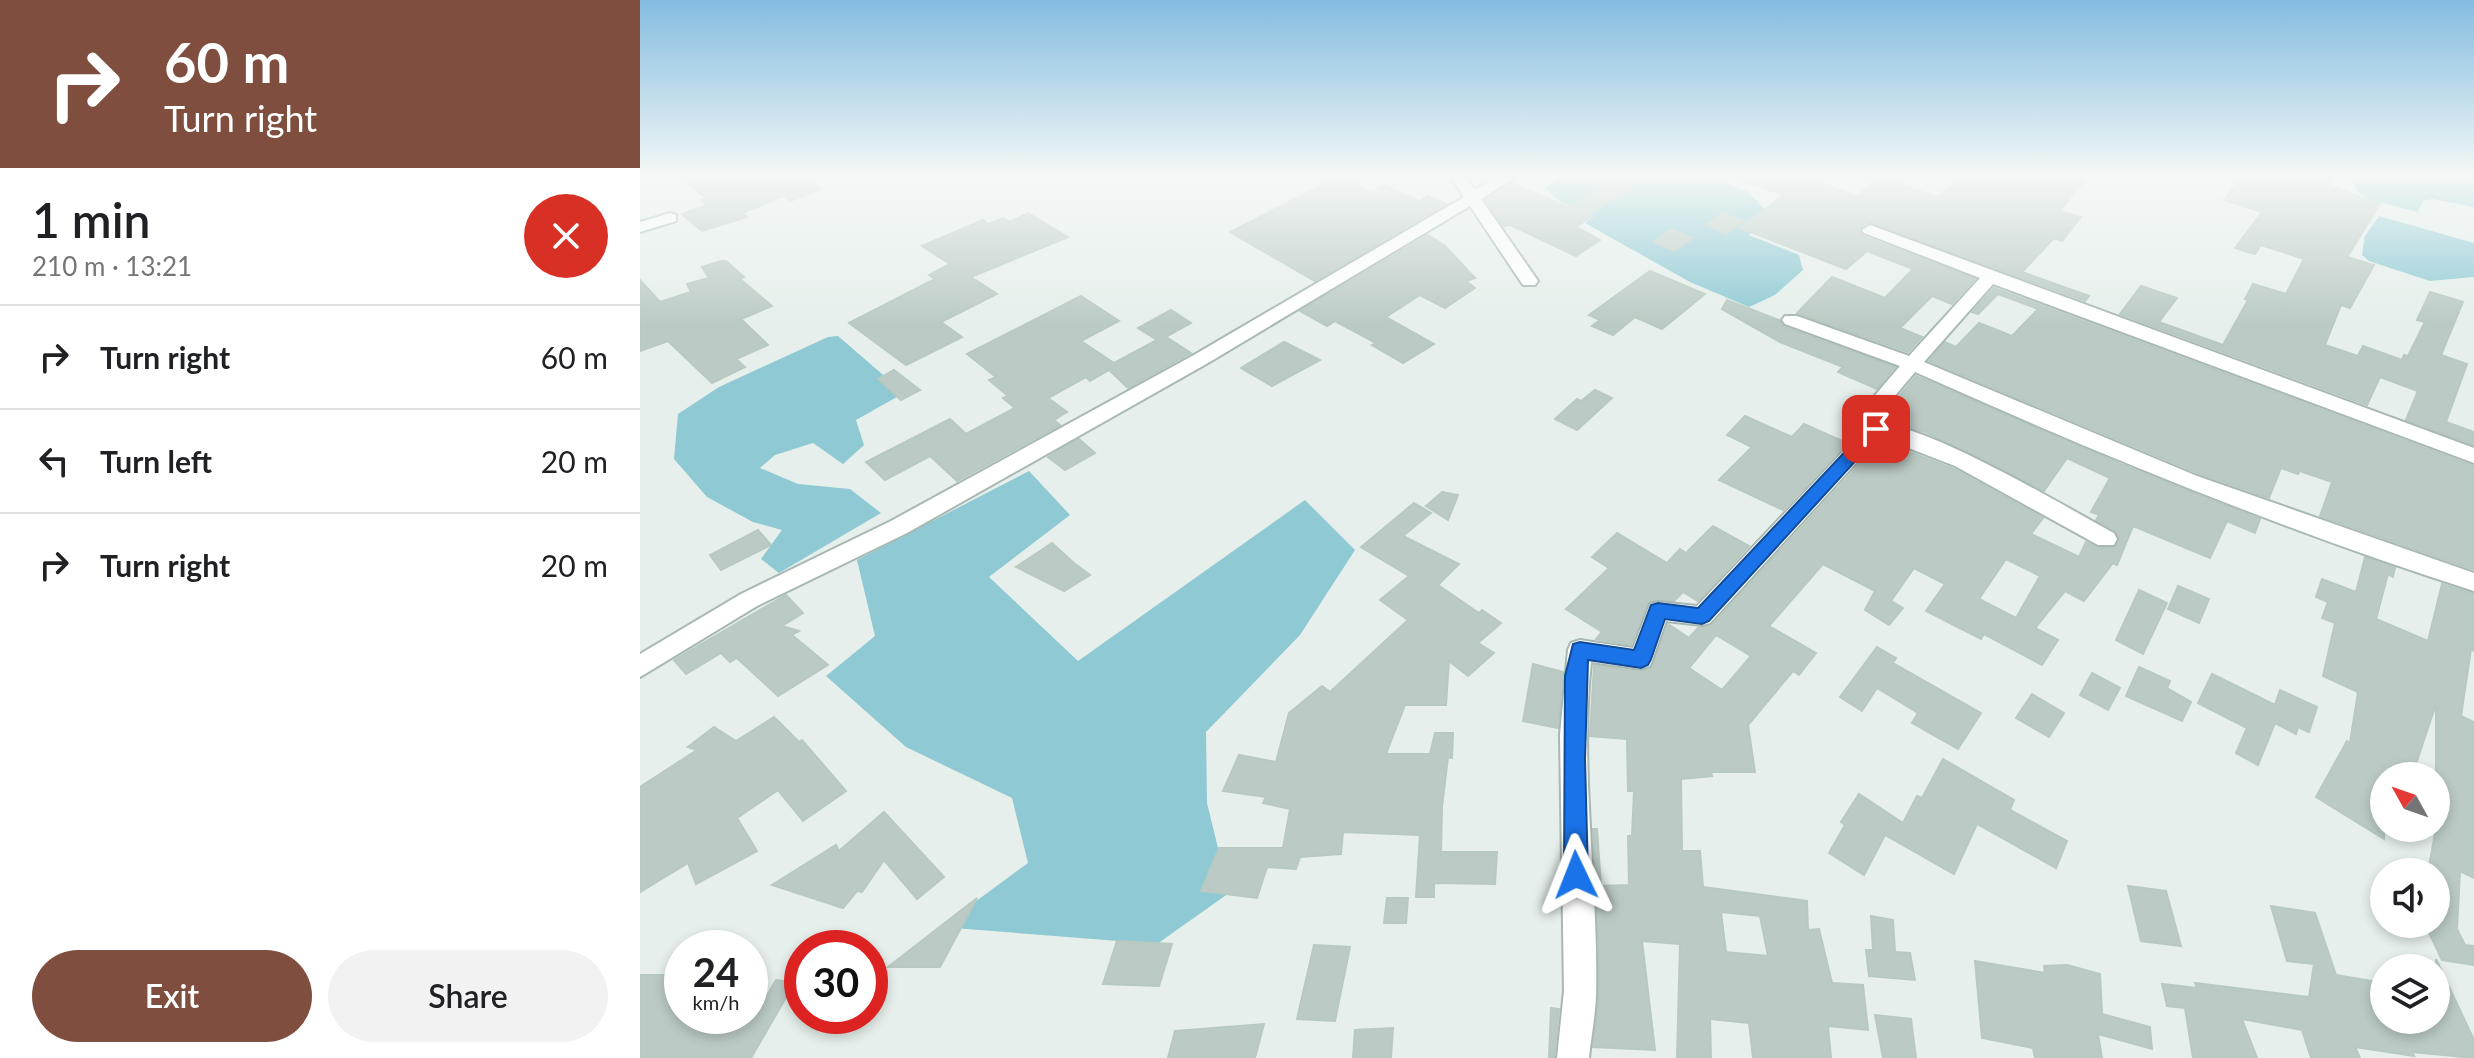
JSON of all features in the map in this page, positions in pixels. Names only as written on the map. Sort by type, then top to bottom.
[{"type":"street","points":[[640,667],[749,600],[899,527],[1201,359],[1426,226]]},
{"type":"street","points":[[1493,226],[1529,281]]},
{"type":"street","points":[[1870,230],[2186,351],[2306,390],[2474,456]]},
{"type":"street","points":[[1863,421],[1990,277]]},
{"type":"street","points":[[1791,320],[1912,364],[2011,408],[2343,540],[2474,582]]},
{"type":"street","points":[[1573,1058],[1580,993],[1574,787],[1576,676],[1580,650],[1641,659],[1658,611],[1702,616],[1876,429],[1897,433],[1974,469],[2106,539]]},
{"type":"water","points":[[1591,226],[1756,226],[1749,235],[1799,255],[1803,270],[1775,295],[1749,307],[1690,282]]},
{"type":"water","points":[[2372,226],[2415,226],[2474,243],[2474,277],[2430,281],[2369,261],[2362,255],[2365,236]]},
{"type":"water","points":[[838,336],[904,393],[856,420],[864,445],[843,464],[813,443],[775,455],[760,468],[798,484],[850,489],[881,513],[779,573],[761,559],[782,530],[753,522],[707,497],[674,459],[678,414],[719,387],[828,337]]},
{"type":"water","points":[[1029,471],[1070,515],[989,577],[1078,661],[1305,500],[1355,550],[1300,635],[1206,732],[1207,803],[1229,893],[1157,944],[941,927],[1028,863],[1012,798],[906,747],[826,676],[875,636],[857,560]]},
{"type":"building","points":[[697,226],[717,226],[702,231]]},
{"type":"building","points":[[968,226],[1050,226],[1068,237],[971,277],[997,294],[941,322],[962,337],[906,365],[849,323],[935,279],[929,275],[950,264],[922,246]]},
{"type":"building","points":[[1241,226],[1408,226],[1315,281],[1230,232]]},
{"type":"building","points":[[1513,226],[1577,226],[1600,240],[1576,256]]},
{"type":"building","points":[[1708,226],[1737,226],[1726,234]]},
{"type":"building","points":[[1862,226],[1859,229],[1863,236],[1975,279],[1952,304],[1932,296],[1900,328],[1922,337],[1908,352],[1797,313],[1832,277],[1885,298],[1913,269],[1867,251],[1846,269],[1740,228]]},
{"type":"building","points":[[1880,226],[2074,226],[2062,241],[2054,238],[2022,272],[2089,296],[2085,301]]},
{"type":"building","points":[[2251,226],[2366,226],[2347,257],[2374,265],[2350,308],[2341,305],[2325,345],[2358,356],[2363,346],[2402,360],[2404,355],[2408,356],[2425,322],[2417,320],[2430,292],[2463,302],[2441,355],[2467,364],[2446,422],[2474,432],[2474,445],[2406,420],[2418,391],[2380,377],[2367,405],[2120,314],[2141,286],[2177,298],[2159,322],[2223,345],[2248,300],[2245,299],[2253,284],[2286,294],[2304,259],[2261,245],[2255,254],[2235,248]]},
{"type":"building","points":[[1672,229],[1693,238],[1674,251],[1654,242]]},
{"type":"building","points":[[1428,235],[1444,245],[1475,278],[1466,281],[1475,288],[1445,308],[1420,295],[1386,317],[1434,344],[1403,363],[1372,345],[1376,343],[1335,321],[1327,326],[1300,311]]},
{"type":"building","points":[[726,261],[744,277],[740,279],[772,306],[741,319],[768,345],[736,359],[745,367],[712,383],[668,341],[640,351],[640,280],[660,302],[691,292],[687,284],[709,278],[702,267]]},
{"type":"building","points":[[1650,271],[1705,294],[1662,329],[1635,317],[1613,335],[1592,326],[1600,320],[1589,315]]},
{"type":"building","points":[[1994,288],[2474,466],[2474,570],[2320,516],[2332,482],[2281,468],[2269,498],[2198,473],[1929,361],[1945,342],[1956,347],[1979,323],[2012,336],[2038,309],[1998,294],[1978,314],[1972,312]]},
{"type":"building","points":[[1081,296],[1119,321],[1081,341],[1114,363],[1157,340],[1138,328],[1171,310],[1191,323],[1166,337],[1191,353],[1128,388],[1109,370],[1090,381],[1086,377],[1048,398],[1067,412],[1054,420],[1060,425],[957,481],[930,456],[885,480],[866,462],[950,419],[966,434],[1015,408],[1003,398],[1008,396],[989,380],[996,377],[967,354]]},
{"type":"building","points":[[1727,300],[1779,320],[1784,327],[1895,367],[1877,389],[1838,372],[1843,367],[1780,342],[1722,309]]},
{"type":"building","points":[[1284,342],[1320,360],[1272,386],[1241,368]]},
{"type":"building","points":[[894,370],[920,390],[901,400],[878,379]]},
{"type":"building","points":[[1916,376],[2121,464],[2260,519],[2255,533],[2227,521],[2210,558],[2133,526],[2117,565],[2113,563],[2084,601],[2065,591],[2035,628],[2058,640],[2042,665],[1984,634],[1981,639],[1926,611],[1945,584],[1914,568],[1891,601],[1903,608],[1889,625],[1865,610],[1875,591],[1823,564],[1769,626],[1816,653],[1799,675],[1793,671],[1748,725],[1755,772],[1711,772],[1712,776],[1681,779],[1682,851],[1700,851],[1703,887],[1807,901],[1808,930],[1819,929],[1832,983],[1863,985],[1868,1030],[1828,1026],[1831,1058],[1753,1058],[1749,1023],[1710,1019],[1711,1058],[1677,1058],[1680,944],[1642,941],[1655,1050],[1593,1047],[1599,997],[1599,955],[1593,829],[1597,829],[1601,886],[1629,885],[1628,836],[1632,836],[1634,791],[1628,791],[1627,739],[1590,736],[1594,665],[1641,672],[1651,669],[1668,624],[1689,638],[1698,628],[1712,625],[1881,441],[1954,469],[2043,518],[2031,534],[2079,557],[2086,542],[2098,548],[2114,548],[2120,540],[2115,530],[2096,520],[2099,515],[2091,512],[2110,478],[2067,458],[2044,491],[1925,432],[1878,421]],"holes":[[[2006,559],[2040,576],[2016,618],[1979,599]],[[1716,635],[1751,656],[1722,690],[1689,668]],[[1721,912],[1760,916],[1768,956],[1726,952]]]},
{"type":"building","points":[[1595,390],[1612,398],[1577,430],[1555,419],[1577,399],[1581,401]]},
{"type":"building","points":[[1745,416],[1792,437],[1804,424],[1847,443],[1783,510],[1719,480],[1752,447],[1727,435]]},
{"type":"building","points":[[1079,439],[1095,453],[1065,470],[1048,457]]},
{"type":"building","points":[[1442,492],[1458,495],[1448,520],[1426,506]]},
{"type":"building","points":[[1414,503],[1431,513],[1403,536],[1459,564],[1438,585],[1479,613],[1482,610],[1501,623],[1478,643],[1494,653],[1468,676],[1449,661],[1446,705],[1405,705],[1386,754],[1430,754],[1435,733],[1453,733],[1452,758],[1448,757],[1442,807],[1441,852],[1497,852],[1495,884],[1434,883],[1434,897],[1416,897],[1420,835],[1343,832],[1341,854],[1300,857],[1296,869],[1267,867],[1257,898],[1201,891],[1219,848],[1283,848],[1290,809],[1263,803],[1266,797],[1223,791],[1239,755],[1276,762],[1289,713],[1322,686],[1330,692],[1408,620],[1380,600],[1409,576],[1361,547]]},
{"type":"building","points":[[1713,526],[1749,546],[1698,601],[1683,592],[1674,601],[1649,601],[1631,645],[1596,639],[1602,632],[1566,609],[1609,568],[1592,557],[1617,533],[1667,563],[1680,549],[1686,553]]},
{"type":"building","points":[[758,530],[771,545],[721,570],[710,555]]},
{"type":"building","points":[[1052,543],[1090,575],[1064,591],[1016,567]]},
{"type":"building","points":[[2365,557],[2395,568],[2393,577],[2388,574],[2376,619],[2428,641],[2442,584],[2474,594],[2474,651],[2471,649],[2461,716],[2474,722],[2474,878],[2460,871],[2457,929],[2465,945],[2474,946],[2474,965],[2450,961],[2450,954],[2439,954],[2432,938],[2450,938],[2450,858],[2431,858],[2433,842],[2450,842],[2450,762],[2436,762],[2436,704],[2417,762],[2370,762],[2370,830],[2316,797],[2347,741],[2350,743],[2358,692],[2323,676],[2335,623],[2322,618],[2328,602],[2316,597],[2322,579],[2356,592]]},
{"type":"building","points":[[2178,586],[2209,599],[2199,623],[2168,609]]},
{"type":"building","points":[[2139,590],[2167,603],[2143,654],[2116,640]]},
{"type":"building","points":[[786,595],[803,613],[782,626],[799,631],[792,635],[828,665],[778,696],[737,658],[730,662],[721,653],[686,674],[674,660]]},
{"type":"building","points":[[1877,647],[1896,658],[1893,663],[1981,713],[1958,749],[1912,723],[1918,713],[1877,688],[1862,711],[1840,697]]},
{"type":"building","points":[[1533,664],[1563,672],[1558,728],[1523,721]]},
{"type":"building","points":[[2139,667],[2170,681],[2167,688],[2191,702],[2182,721],[2126,696]]},
{"type":"building","points":[[2092,673],[2120,688],[2108,710],[2080,695]]},
{"type":"building","points":[[2212,674],[2275,705],[2280,690],[2317,707],[2309,732],[2298,727],[2296,734],[2275,723],[2258,765],[2236,753],[2247,728],[2198,703]]},
{"type":"building","points":[[2032,694],[2064,713],[2049,737],[2016,718]]},
{"type":"building","points":[[774,717],[799,742],[802,740],[846,791],[803,821],[778,790],[737,818],[757,851],[696,884],[688,863],[640,892],[640,787],[697,750],[688,747],[714,727],[736,741]]},
{"type":"building","points":[[1943,759],[2014,800],[2010,810],[2067,841],[2056,868],[1977,824],[1954,874],[1885,835],[1864,875],[1829,853],[1845,825],[1841,822],[1859,794],[1903,823],[1917,796],[1922,798]]},
{"type":"building","points":[[884,812],[944,877],[917,899],[884,860],[862,892],[857,891],[843,908],[772,885],[836,845],[839,851]]},
{"type":"building","points":[[2128,886],[2166,891],[2181,946],[2141,941]]},
{"type":"building","points":[[977,898],[940,967],[888,967]]},
{"type":"building","points":[[1387,898],[1408,898],[1406,923],[1384,923]]},
{"type":"building","points":[[2271,906],[2315,913],[2336,975],[2370,981],[2370,1034],[2450,1034],[2450,989],[2474,1040],[2474,1058],[2412,1052],[2414,1056],[2355,1047],[2360,1058],[2311,1058],[2302,1030],[2242,1019],[2257,1058],[2193,1058],[2185,1008],[2167,1006],[2162,984],[2197,988],[2195,983],[2309,997],[2314,964],[2287,961]]},
{"type":"building","points":[[1871,916],[1893,920],[1895,952],[1910,953],[1915,980],[1869,976],[1866,950],[1873,950]]},
{"type":"building","points":[[1117,941],[1172,944],[1159,986],[1103,984]]},
{"type":"building","points":[[1314,945],[1350,947],[1335,1021],[1297,1019]]},
{"type":"building","points":[[1975,961],[2045,973],[2044,966],[2067,965],[2100,974],[2102,1014],[2150,1027],[2152,1049],[2098,1034],[2102,1058],[2035,1058],[2033,1048],[1982,1038]]},
{"type":"building","points":[[640,975],[664,975],[664,1034],[765,1034],[751,1058],[640,1058]]},
{"type":"building","points":[[776,980],[784,981],[784,1001],[768,1029],[768,994]]},
{"type":"building","points":[[1551,1008],[1559,1009],[1554,1058],[1549,1058]]},
{"type":"building","points":[[1875,1015],[1911,1019],[1916,1058],[1883,1058]]},
{"type":"building","points":[[1264,1024],[1255,1058],[1168,1058],[1175,1031]]},
{"type":"building","points":[[1393,1028],[1391,1058],[1353,1058],[1355,1030]]},
{"type":"route","points":[[1576,875],[1574,759],[1576,676],[1580,650],[1641,659],[1658,611],[1702,616],[1876,429]]}]
